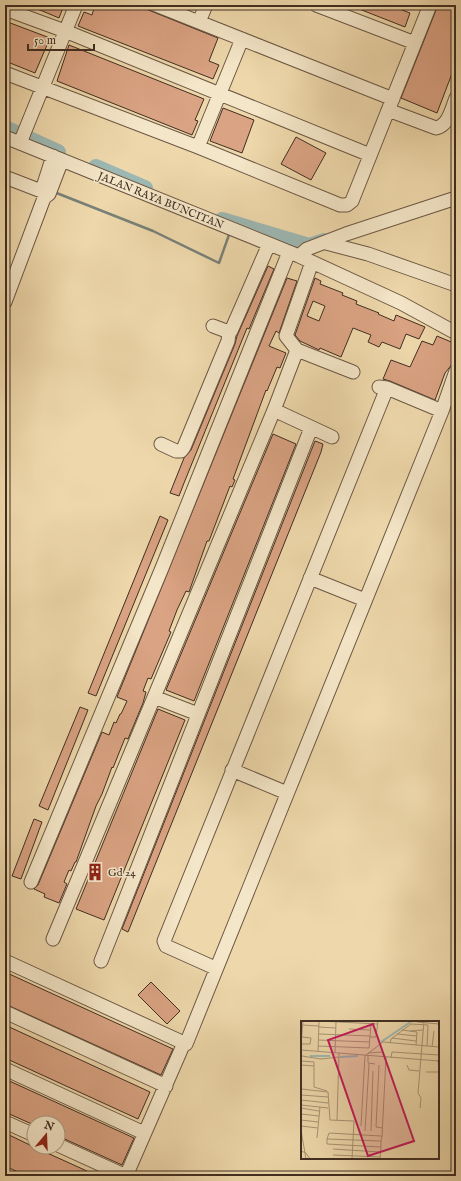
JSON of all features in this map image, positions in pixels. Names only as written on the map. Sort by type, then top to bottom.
[{"type":"street","points":[[23,135],[76,5]]},
{"type":"street","points":[[156,5],[242,39],[391,104],[436,128],[440,127],[447,119],[456,98]]},
{"type":"street","points":[[199,22],[206,5]]},
{"type":"street","points":[[316,5],[415,43]]},
{"type":"street","points":[[5,73],[340,205],[347,205],[352,201],[430,5]]},
{"type":"street","points":[[5,9],[65,31],[370,155]]},
{"type":"street","points":[[198,148],[242,39]]},
{"type":"street","name":"JALAN RAYA BUNCITAN","points":[[5,137],[23,135],[57,158],[269,244],[311,266],[401,303],[456,333]]},
{"type":"street","points":[[5,302],[57,158]]},
{"type":"street","points":[[5,177],[46,191]]},
{"type":"street","points":[[32,882],[290,256],[360,229],[456,198]]},
{"type":"street","points":[[326,243],[368,254],[456,285]]},
{"type":"street","points":[[161,444],[176,451],[181,451],[184,447],[228,341],[229,332],[269,244]]},
{"type":"street","points":[[311,266],[286,336],[297,350],[353,372]]},
{"type":"street","points":[[213,326],[229,332]]},
{"type":"street","points":[[53,939],[274,410],[297,350]]},
{"type":"street","points":[[66,1150],[126,1176],[184,1043],[186,1044],[215,968],[442,411],[456,371]]},
{"type":"street","points":[[215,968],[166,946],[164,941],[310,578],[383,388],[442,411]]},
{"type":"street","points":[[274,410],[332,437]]},
{"type":"street","points":[[100,961],[311,428]]},
{"type":"street","points":[[310,578],[365,600]]},
{"type":"street","points":[[154,697],[198,714]]},
{"type":"street","points":[[232,770],[287,793]]},
{"type":"street","points":[[5,961],[184,1043]]},
{"type":"street","points":[[5,1012],[166,1086]]},
{"type":"street","points":[[5,1069],[144,1132]]},
{"type":"street","points":[[5,1122],[26,1131]]},
{"type":"building","points":[[28,5],[64,5],[59,18]]},
{"type":"building","points":[[95,5],[136,5],[218,38],[209,61],[219,65],[213,79],[78,26],[84,12],[92,15]]},
{"type":"building","points":[[349,5],[389,5],[410,13],[405,27]]},
{"type":"building","points":[[438,5],[456,5],[456,63],[437,113],[401,98]]},
{"type":"building","points":[[5,21],[50,38],[35,73],[5,61]]},
{"type":"building","points":[[69,45],[204,99],[195,120],[198,121],[192,135],[57,81]]},
{"type":"building","points":[[223,108],[254,120],[242,153],[210,141]]},
{"type":"building","points":[[296,137],[326,153],[311,180],[281,164]]},
{"type":"building","points":[[268,266],[274,269],[249,329],[247,328],[179,496],[170,493],[184,458],[191,450],[237,336]]},
{"type":"building","points":[[287,278],[297,281],[279,333],[276,331],[269,346],[286,353],[280,368],[277,367],[267,391],[266,390],[233,479],[235,480],[232,487],[230,486],[209,541],[207,541],[189,592],[186,591],[177,610],[169,631],[171,632],[151,679],[148,678],[143,691],[146,692],[143,703],[128,739],[125,738],[113,768],[112,767],[76,862],[71,871],[69,870],[64,882],[67,884],[59,903],[44,897],[45,894],[34,889],[38,885],[102,732],[109,735],[114,722],[116,723],[127,701],[117,697]]},
{"type":"building","points":[[315,278],[321,281],[320,284],[343,293],[342,295],[357,301],[356,304],[379,313],[378,314],[394,321],[396,315],[425,327],[419,339],[406,334],[400,349],[382,342],[379,347],[368,342],[371,335],[353,328],[341,357],[320,348],[319,350],[300,341],[295,335]],"holes":[[[313,301],[325,306],[319,321],[307,316]]]},
{"type":"building","points":[[437,336],[456,344],[456,348],[453,363],[445,373],[435,400],[383,379],[391,360],[410,367],[422,341],[433,345]]},
{"type":"building","points":[[273,434],[296,444],[194,701],[166,690]]},
{"type":"building","points":[[315,441],[323,444],[321,452],[128,932],[122,929]]},
{"type":"building","points":[[160,516],[168,520],[96,696],[88,693]]},
{"type":"building","points":[[80,707],[88,710],[48,810],[39,806]]},
{"type":"building","points":[[158,709],[185,720],[104,920],[76,909]]},
{"type":"building","points":[[34,819],[42,822],[21,879],[12,876]]},
{"type":"building","points":[[5,972],[173,1049],[161,1075],[5,1004]]},
{"type":"building","points":[[151,982],[180,1011],[167,1024],[138,995]]},
{"type":"building","points":[[5,1025],[150,1092],[138,1119],[5,1058]]},
{"type":"building","points":[[5,1079],[134,1138],[122,1165],[66,1140],[66,1115],[26,1115],[26,1121],[5,1112]]},
{"type":"building","points":[[5,1133],[26,1143],[26,1155],[52,1155],[98,1176],[26,1176],[5,1166]]},
{"type":"waterway","points":[[5,128],[58,152]]},
{"type":"waterway","points":[[96,167],[145,188]]},
{"type":"waterway","points":[[54,192],[153,231],[219,263],[230,232]]},
{"type":"waterway","points":[[222,220],[309,246],[324,241]]},
{"type":"place","name":"Gd 24","points":[[95,872]]}]
